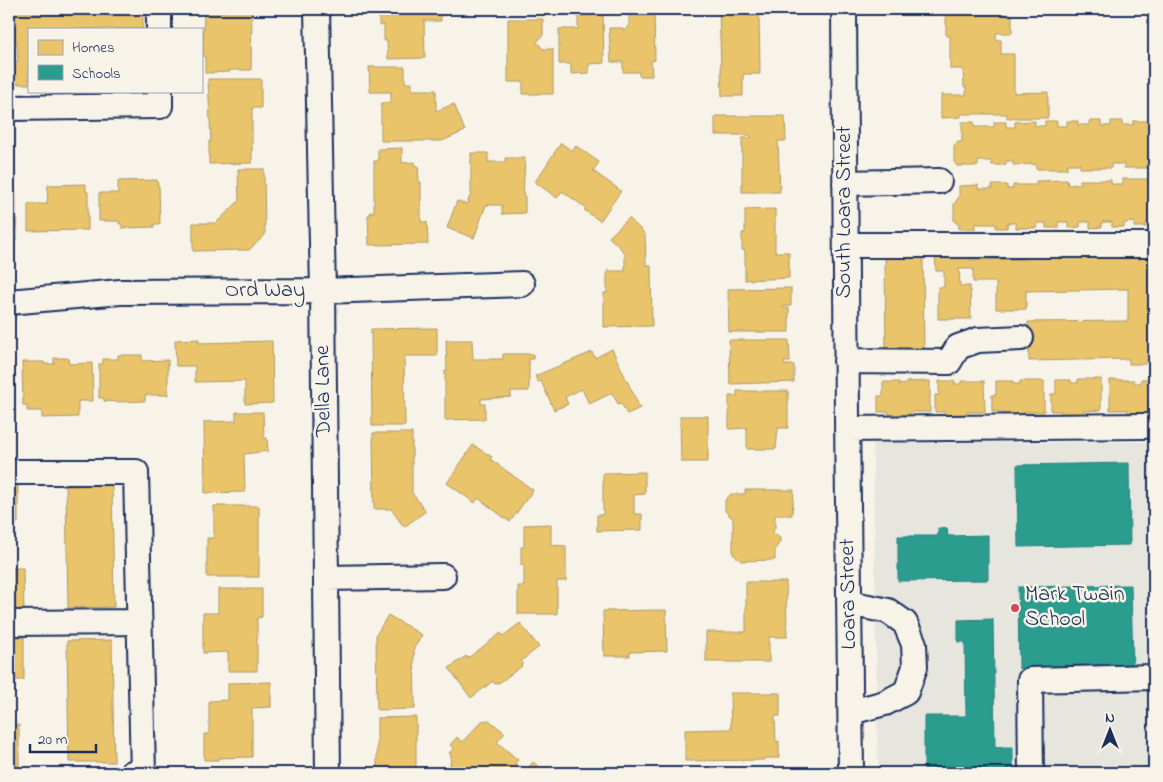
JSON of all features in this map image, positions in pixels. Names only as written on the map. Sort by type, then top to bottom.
[{"type":"street","points":[[159,9],[159,28]]},
{"type":"street","name":"Della Lane","points":[[317,9],[323,291],[328,773]]},
{"type":"street","name":"South Loara Street","points":[[844,9],[847,422]]},
{"type":"street","points":[[9,108],[160,99]]},
{"type":"street","points":[[845,183],[939,181]]},
{"type":"street","points":[[846,245],[1154,245]]},
{"type":"street","name":"Ord Way","points":[[9,302],[120,292],[323,291],[522,284]]},
{"type":"street","points":[[846,361],[949,362],[958,347],[978,340],[1021,338]]},
{"type":"street","points":[[847,422],[1144,426]]},
{"type":"street","name":"Loara Street","points":[[847,422],[851,773]]},
{"type":"street","points":[[9,472],[136,472],[143,773],[132,773]]},
{"type":"street","points":[[326,578],[443,576]]},
{"type":"street","points":[[849,603],[888,611],[905,624],[914,644],[915,667],[906,692],[885,703],[850,712]]},
{"type":"street","points":[[9,623],[139,622]]},
{"type":"street","points":[[1031,773],[1030,680],[1154,677]]},
{"type":"shaded area","name":"Mark Twain School","points":[[1154,442],[1154,773],[878,773],[873,443]]},
{"type":"building: Homes","points":[[9,9],[143,9],[143,28],[28,28],[28,84],[9,84],[9,61],[18,61],[17,42],[9,42]]},
{"type":"building: Homes","points":[[225,9],[252,9],[251,70],[205,73],[205,56],[203,56],[204,12],[225,12]]},
{"type":"building: Homes","points":[[369,9],[440,9],[441,21],[424,21],[425,58],[388,59],[387,41],[384,41],[384,25],[379,26],[379,10]]},
{"type":"building: Homes","points":[[629,9],[654,9],[655,60],[651,61],[652,76],[639,76],[639,72],[623,72],[623,62],[611,62],[609,28],[623,28],[625,30],[629,26]]},
{"type":"building: Homes","points":[[719,9],[759,9],[760,74],[743,74],[743,96],[722,96]]},
{"type":"building: Homes","points":[[962,9],[1004,9],[1004,15],[1012,15],[1012,33],[996,33],[996,40],[1001,40],[1001,54],[1014,54],[1014,93],[1048,92],[1048,118],[1007,118],[1007,114],[961,114],[961,117],[941,118],[941,95],[966,95],[963,69],[950,69],[950,36],[946,36],[946,14],[962,14]]},
{"type":"building: Homes","points":[[603,14],[604,63],[589,64],[589,73],[571,74],[571,64],[559,64],[559,29],[578,29],[578,16]]},
{"type":"building: Homes","points":[[508,19],[543,19],[543,35],[537,42],[543,49],[553,49],[553,94],[523,94],[523,82],[508,82]]},
{"type":"building: Homes","points":[[369,67],[405,67],[405,83],[412,83],[412,90],[436,90],[436,111],[454,104],[465,131],[442,141],[381,141],[381,103],[391,103],[391,92],[370,92]]},
{"type":"building: Homes","points":[[208,79],[261,79],[261,108],[252,108],[252,163],[209,164],[209,141],[211,141]]},
{"type":"building: Homes","points":[[715,116],[785,116],[786,141],[778,141],[780,192],[742,192],[742,138],[751,138],[750,135],[715,135]]},
{"type":"building: Homes","points":[[1035,121],[1035,126],[1045,126],[1045,121],[1057,121],[1057,126],[1067,126],[1067,121],[1078,121],[1078,125],[1089,125],[1089,121],[1101,121],[1101,126],[1111,126],[1111,121],[1122,121],[1122,125],[1133,125],[1133,121],[1154,121],[1154,168],[1124,168],[1124,164],[1111,164],[1111,168],[1080,168],[1080,164],[1067,164],[1067,169],[1036,169],[1036,164],[1013,165],[1013,161],[1006,161],[1006,165],[992,165],[992,161],[978,161],[978,166],[957,166],[954,162],[954,146],[958,142],[962,142],[962,122],[974,122],[974,127],[994,127],[994,122],[1006,122],[1006,127],[1015,127],[1015,122]]},
{"type":"building: Homes","points":[[561,143],[572,151],[576,146],[599,162],[593,171],[621,191],[600,221],[584,210],[586,208],[562,191],[557,198],[535,182]]},
{"type":"building: Homes","points":[[402,148],[402,163],[415,162],[415,166],[418,166],[419,182],[421,182],[421,222],[427,222],[428,244],[369,245],[368,215],[370,215],[370,212],[374,212],[374,161],[378,161],[378,149]]},
{"type":"building: Homes","points":[[471,153],[488,153],[488,162],[505,162],[505,158],[525,158],[523,196],[525,196],[525,213],[502,214],[502,205],[486,205],[474,238],[447,228],[457,201],[467,204],[471,194]]},
{"type":"building: Homes","points":[[238,169],[264,169],[265,235],[249,250],[193,251],[193,223],[216,223],[239,201]]},
{"type":"building: Homes","points":[[1123,179],[1154,179],[1154,222],[1146,222],[1146,227],[1134,227],[1134,222],[1124,223],[1124,227],[1112,227],[1112,222],[1102,222],[1102,227],[1090,228],[1090,222],[1080,222],[1080,227],[1068,228],[1068,222],[1058,222],[1058,228],[1046,228],[1046,223],[1037,223],[1037,228],[1016,228],[1016,223],[1007,223],[1007,228],[996,228],[996,224],[975,224],[975,229],[959,229],[959,225],[954,221],[954,204],[959,197],[959,186],[978,185],[978,189],[992,189],[992,185],[1007,185],[1007,189],[1013,189],[1013,185],[1036,185],[1036,181],[1067,180],[1068,185],[1080,184],[1080,180],[1111,180],[1111,184],[1123,184]]},
{"type":"building: Homes","points":[[157,180],[159,186],[160,224],[154,224],[154,227],[122,228],[122,224],[119,224],[119,221],[99,221],[99,193],[118,193],[118,181]]},
{"type":"building: Homes","points":[[86,184],[86,192],[88,192],[88,230],[28,231],[28,204],[47,204],[48,185]]},
{"type":"building: Homes","points":[[9,191],[12,191],[12,196],[16,196],[17,240],[9,240]]},
{"type":"building: Homes","points":[[775,209],[775,252],[789,252],[789,278],[745,280],[745,250],[742,250],[742,233],[745,233],[745,210]]},
{"type":"building: Homes","points":[[629,218],[645,234],[646,265],[651,265],[652,326],[604,327],[604,293],[607,293],[607,271],[625,271],[625,253],[609,237]]},
{"type":"building: Homes","points":[[1027,252],[1150,256],[1151,364],[1129,364],[1129,359],[1029,361],[1028,322],[1128,321],[1128,289],[1026,291],[1026,309],[996,309],[996,282],[973,282],[973,269],[959,269],[960,286],[970,286],[971,319],[938,319],[938,287],[944,287],[944,271],[936,271],[935,254],[969,254],[969,260],[1027,259]]},
{"type":"building: Homes","points":[[885,255],[923,255],[924,358],[886,358]]},
{"type":"building: Homes","points":[[791,288],[791,306],[783,306],[783,308],[789,308],[789,332],[729,332],[728,289]]},
{"type":"building: Homes","points":[[437,328],[437,356],[404,356],[405,426],[372,426],[371,329]]},
{"type":"building: Homes","points":[[199,339],[199,343],[272,341],[273,403],[245,404],[245,381],[195,382],[195,366],[176,366],[175,340]]},
{"type":"building: Homes","points":[[446,340],[472,340],[473,359],[503,359],[503,354],[533,354],[533,359],[529,359],[529,391],[511,391],[511,397],[481,399],[481,404],[485,404],[485,419],[445,420]]},
{"type":"building: Homes","points":[[729,340],[789,340],[790,362],[784,362],[784,365],[794,365],[794,382],[730,384]]},
{"type":"building: Homes","points":[[612,349],[640,408],[627,414],[621,403],[618,404],[612,393],[589,404],[582,389],[565,397],[568,404],[554,410],[541,381],[538,382],[535,376],[592,352],[595,358]]},
{"type":"building: Homes","points":[[118,355],[142,355],[142,361],[168,360],[168,395],[145,395],[145,401],[118,402],[104,401],[104,398],[99,398],[99,364],[103,364],[103,359],[118,359]]},
{"type":"building: Homes","points":[[54,358],[68,358],[69,364],[92,363],[93,401],[78,401],[78,417],[42,418],[42,411],[27,411],[27,405],[23,405],[22,362],[54,364]]},
{"type":"building: Homes","points":[[9,368],[14,368],[13,412],[9,412]]},
{"type":"building: Homes","points":[[1078,379],[1101,379],[1101,410],[1083,411],[1083,414],[1061,414],[1061,411],[1051,411],[1051,394],[1056,394],[1056,380],[1071,380],[1071,383],[1078,383]]},
{"type":"building: Homes","points":[[1141,379],[1154,379],[1154,411],[1152,413],[1128,414],[1128,410],[1110,410],[1110,380],[1134,380],[1134,383],[1141,383]]},
{"type":"building: Homes","points":[[930,381],[930,412],[911,412],[911,415],[889,416],[889,412],[878,412],[878,396],[883,396],[883,382],[899,382],[899,385],[906,384],[906,382]]},
{"type":"building: Homes","points":[[939,381],[955,381],[955,384],[961,384],[961,381],[984,381],[985,412],[966,412],[966,415],[945,415],[945,412],[935,412],[935,395],[939,395]]},
{"type":"building: Homes","points":[[996,381],[1013,381],[1013,384],[1020,384],[1020,381],[1044,381],[1044,412],[1024,412],[1024,415],[1003,415],[1003,412],[992,412],[992,395],[996,395]]},
{"type":"building: Homes","points":[[737,391],[788,391],[788,428],[778,428],[776,449],[747,449],[747,428],[729,429],[729,396],[737,396]]},
{"type":"building: Homes","points":[[236,412],[263,412],[264,438],[267,438],[268,451],[244,454],[245,492],[205,493],[204,422],[236,421]]},
{"type":"building: Homes","points":[[680,416],[708,416],[708,462],[681,462]]},
{"type":"building: Homes","points":[[373,433],[412,433],[412,493],[426,511],[404,527],[391,509],[374,509]]},
{"type":"building: Homes","points":[[473,445],[492,457],[490,459],[533,490],[510,522],[478,498],[475,503],[447,483]]},
{"type":"building: Homes","points":[[645,472],[645,494],[634,495],[634,514],[642,514],[642,530],[597,531],[597,515],[603,515],[603,473]]},
{"type":"building: Homes","points":[[9,481],[18,481],[18,523],[9,524]]},
{"type":"building: Homes","points":[[112,485],[114,607],[68,608],[66,486]]},
{"type":"building: Homes","points":[[745,490],[794,490],[792,515],[775,515],[773,533],[780,538],[780,542],[775,549],[775,560],[741,561],[733,554],[733,519],[725,511],[725,500],[731,494],[745,494]]},
{"type":"building: Homes","points":[[214,506],[259,506],[259,577],[207,577],[207,538],[214,538]]},
{"type":"building: Homes","points":[[551,524],[551,545],[566,546],[566,581],[557,581],[557,614],[518,614],[518,586],[524,586],[524,565],[521,565],[521,547],[524,547],[524,525]]},
{"type":"building: Homes","points":[[9,568],[23,568],[24,611],[9,611]]},
{"type":"building: Homes","points":[[746,582],[786,582],[787,637],[769,637],[769,662],[706,662],[706,632],[746,632]]},
{"type":"building: Homes","points":[[218,589],[262,589],[262,617],[257,618],[257,671],[228,671],[228,652],[203,653],[203,613],[218,613]]},
{"type":"building: Homes","points":[[666,610],[667,651],[630,652],[630,656],[604,656],[603,611]]},
{"type":"building: Homes","points":[[388,615],[422,635],[414,648],[415,709],[377,710],[376,635]]},
{"type":"building: Homes","points":[[520,623],[539,647],[521,661],[523,663],[522,666],[499,683],[495,684],[493,681],[471,698],[449,668],[466,656],[468,658],[501,633],[503,636]]},
{"type":"building: Homes","points":[[9,637],[24,637],[24,680],[9,680]]},
{"type":"building: Homes","points":[[112,640],[114,762],[69,762],[67,641]]},
{"type":"building: Homes","points":[[271,682],[271,707],[252,708],[252,757],[204,760],[204,734],[209,734],[209,701],[228,700],[228,683]]},
{"type":"building: Homes","points":[[730,693],[780,693],[780,716],[775,716],[776,742],[779,741],[779,758],[764,758],[764,760],[685,761],[685,730],[731,729]]},
{"type":"building: Homes","points":[[416,717],[416,772],[425,773],[377,773],[377,718]]},
{"type":"building: Homes","points":[[489,720],[505,733],[497,742],[518,760],[515,763],[525,772],[533,762],[547,773],[460,773],[450,765],[451,755],[449,753],[454,749],[450,745],[457,737],[462,742],[482,721]]},
{"type":"building: Homes","points":[[9,725],[19,725],[19,768],[9,768]]},
{"type":"building: Homes","points":[[205,768],[260,768],[260,773],[205,773]]},
{"type":"building: Schools","points":[[1129,463],[1130,545],[1018,547],[1017,465]]},
{"type":"building: Schools","points":[[938,528],[947,528],[948,536],[988,535],[988,580],[898,581],[898,536],[938,536]]},
{"type":"building: Schools","points":[[1131,585],[1133,668],[1019,669],[1018,587]]},
{"type":"building: Schools","points":[[993,619],[995,747],[1013,747],[1013,773],[924,773],[924,716],[966,716],[965,642],[958,642],[958,620]]},
{"type":"place","name":"Mark Twain School","points":[[1015,608]]}]
